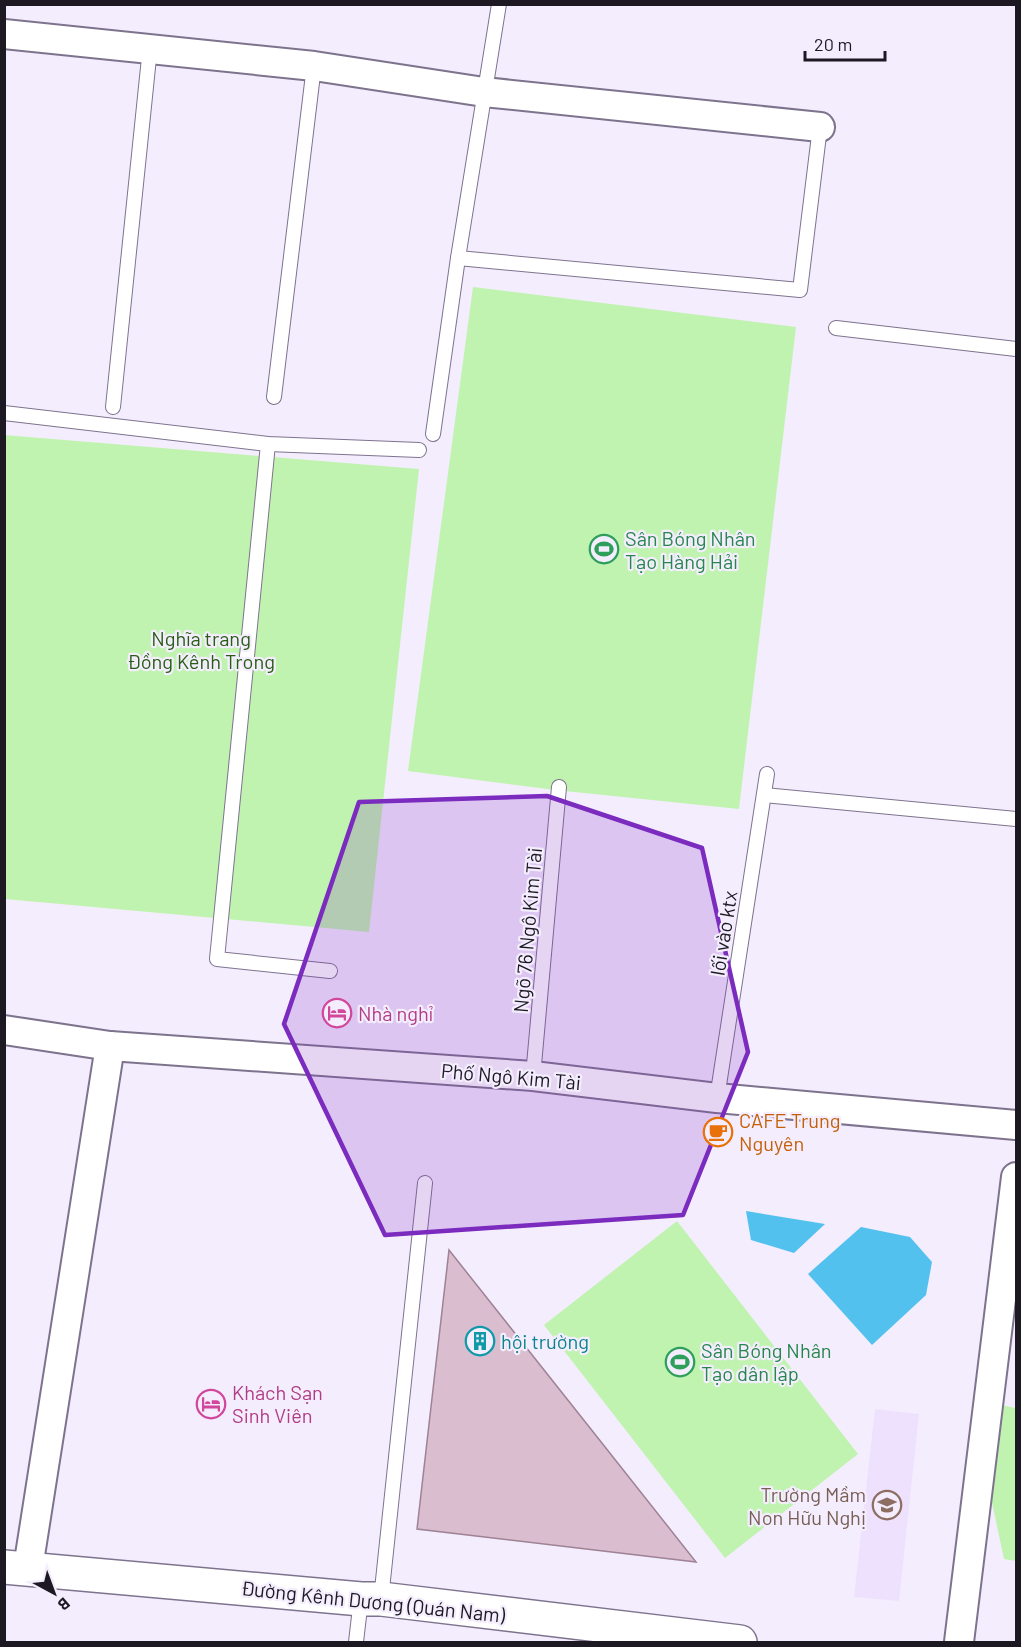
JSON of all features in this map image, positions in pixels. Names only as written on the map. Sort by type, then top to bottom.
[{"type":"street","points":[[4,34],[314,66],[484,92],[820,127]]},
{"type":"street","name":"Phố Ngô Kim Tài","points":[[4,1030],[110,1046],[533,1076],[717,1098],[1017,1125]]},
{"type":"street","points":[[16,1568],[110,1046]]},
{"type":"street","points":[[959,1642],[1017,1177]]},
{"type":"street","name":"Đường Kênh Dương (Quán Nam)","points":[[16,1568],[371,1599],[740,1642]]},
{"type":"lane","points":[[433,434],[458,258],[499,4]]},
{"type":"lane","points":[[113,406],[150,48]]},
{"type":"lane","points":[[274,397],[314,66]]},
{"type":"lane","points":[[458,258],[800,290],[820,127]]},
{"type":"lane","points":[[836,328],[1017,349]]},
{"type":"lane","points":[[4,412],[268,444],[419,450]]},
{"type":"lane","points":[[268,444],[217,959],[330,971]]},
{"type":"lane","name":"lối vào ktx","points":[[717,1098],[767,774]]},
{"type":"lane","name":"Ngõ 76 Ngô Kim Tài","points":[[533,1076],[559,787]]},
{"type":"lane","points":[[764,795],[1017,819]]},
{"type":"lane","points":[[356,1642],[371,1599],[424,1183]]},
{"type":"highlighted area","points":[[547,796],[702,848],[748,1052],[683,1215],[385,1235],[284,1024],[359,802]]},
{"type":"shaded area","name":"Trường Mầm Non Hữu Nghị","points":[[875,1409],[919,1414],[899,1601],[854,1597]]},
{"type":"green space","name":"Sân Bóng Nhân Tạo Hàng Hải","points":[[473,287],[796,327],[739,809],[555,790],[408,771]]},
{"type":"green space","name":"Nghĩa trang Đồng Kênh Trong","points":[[4,435],[419,469],[369,932],[5,899]]},
{"type":"green space","name":"Sân Bóng Nhân Tạo dân lập","points":[[677,1221],[858,1454],[725,1558],[544,1325]]},
{"type":"green space","points":[[1016,1401],[1016,1561],[1004,1559],[985,1470],[993,1403],[1015,1408]]},
{"type":"water","points":[[746,1211],[825,1224],[794,1253],[751,1240]]},
{"type":"water","points":[[861,1227],[910,1237],[932,1262],[926,1295],[872,1345],[808,1274]]},
{"type":"building","name":"hội trường","points":[[449,1250],[594,1433],[696,1562],[417,1529]]},
{"type":"place","name":"Sân Bóng Nhân Tạo Hàng Hải","points":[[604,549]]},
{"type":"place","name":"Nhà nghỉ","points":[[337,1013]]},
{"type":"place","name":"CAFE Trung Nguyên","points":[[718,1132]]},
{"type":"place","name":"hội trường","points":[[480,1341]]},
{"type":"place","name":"Sân Bóng Nhân Tạo dân lập","points":[[680,1362]]},
{"type":"place","name":"Khách Sạn Sinh Viên","points":[[211,1404]]},
{"type":"place","name":"Trường Mầm Non Hữu Nghị","points":[[887,1505]]}]
